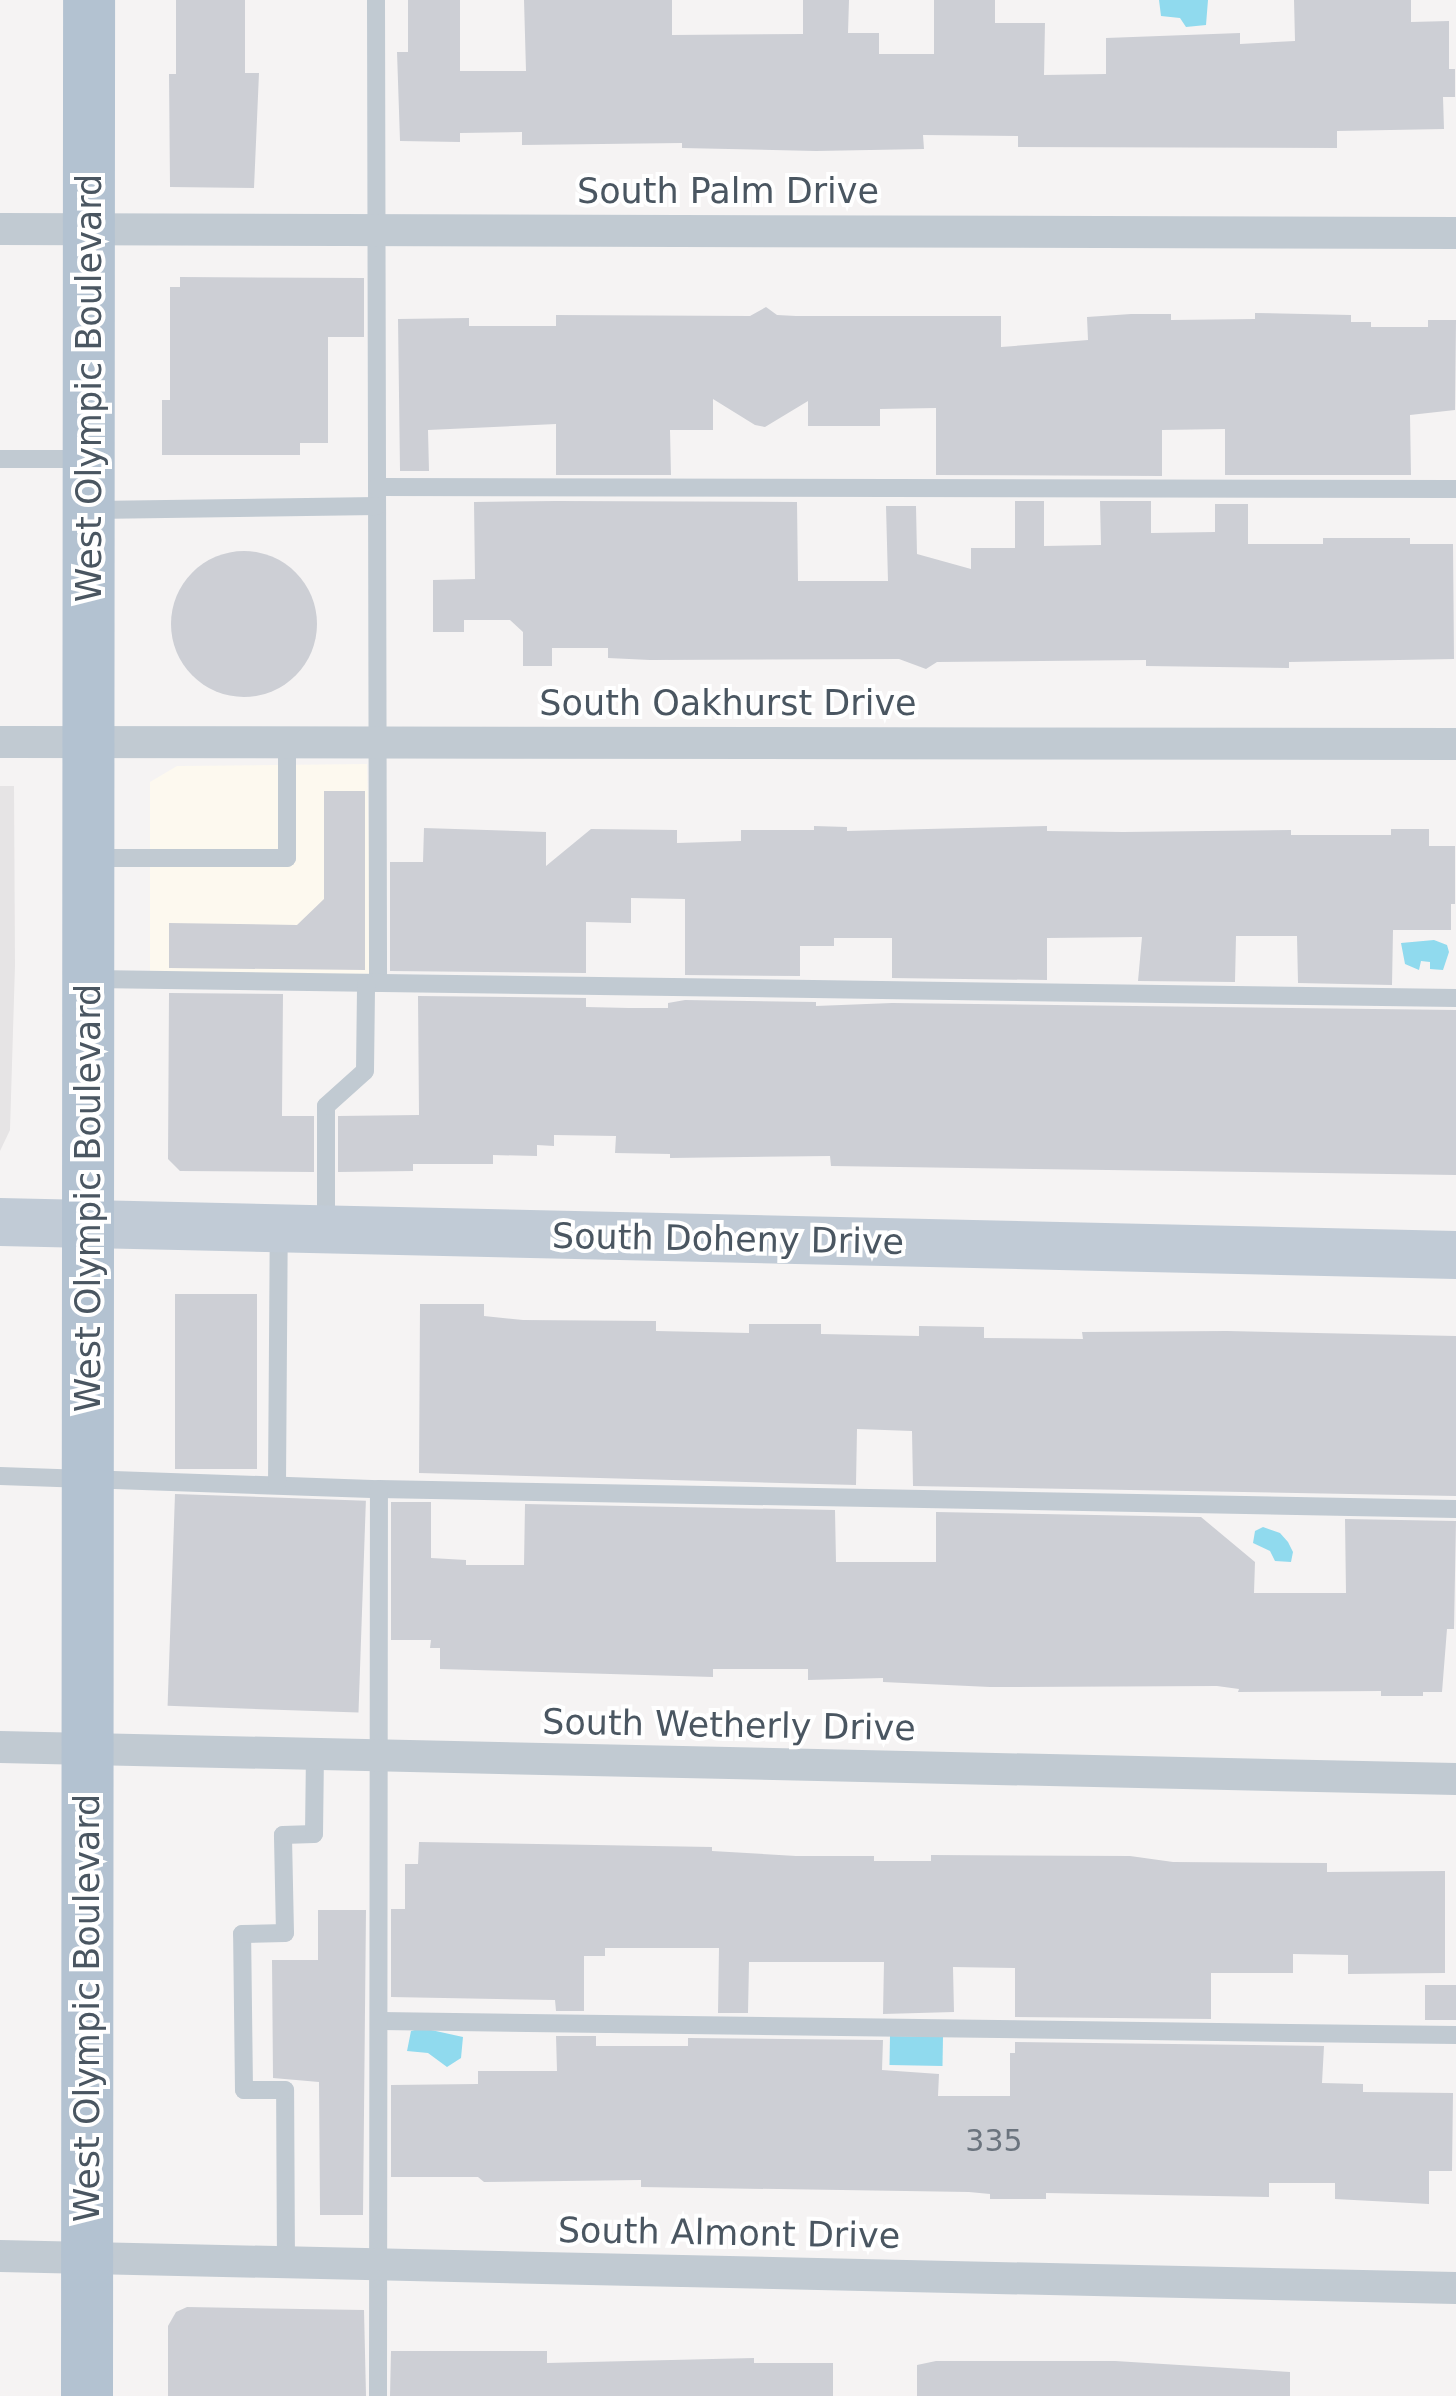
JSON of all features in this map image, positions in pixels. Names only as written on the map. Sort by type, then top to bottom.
[{"type":"main road","name":"West Olympic Boulevard","points":[[87,2396],[89,0]]},
{"type":"street","name":"South Palm Drive","points":[[0,229],[1456,233]]},
{"type":"street","name":"South Oakhurst Drive","points":[[0,742],[1456,744]]},
{"type":"street","name":"South Doheny Drive","points":[[0,1222],[1456,1255]]},
{"type":"street","name":"South Wetherly Drive","points":[[0,1747],[380,1759],[1456,1779]]},
{"type":"street","name":"South Almont Drive","points":[[0,2256],[1456,2288]]},
{"type":"lane","points":[[326,1230],[326,1106],[365,1072],[372,983],[377,743],[376,0]]},
{"type":"lane","points":[[0,460],[88,459]]},
{"type":"lane","points":[[88,510],[377,497],[1456,489]]},
{"type":"lane","points":[[88,858],[287,858],[287,743]]},
{"type":"lane","points":[[88,979],[1456,998]]},
{"type":"lane","points":[[277,1485],[279,1229]]},
{"type":"lane","points":[[0,1476],[379,1489],[1456,1509]]},
{"type":"lane","points":[[378,2396],[379,1489]]},
{"type":"lane","points":[[286,2264],[285,2090],[244,2090],[242,1934],[285,1933],[283,1835],[314,1834],[315,1757]]},
{"type":"lane","points":[[380,2021],[1456,2035]]},
{"type":"shaded area","points":[[367,764],[372,977],[150,976],[150,782],[177,766]]},
{"type":"shaded area","points":[[0,786],[14,786],[15,965],[10,1130],[0,1151]]},
{"type":"water","points":[[1159,0],[1208,0],[1206,25],[1186,27],[1180,18],[1161,16]]},
{"type":"water","points":[[1434,940],[1447,945],[1449,952],[1443,970],[1430,969],[1430,962],[1421,961],[1419,970],[1405,964],[1401,943]]},
{"type":"water","points":[[1263,1527],[1280,1533],[1288,1542],[1293,1552],[1291,1562],[1275,1561],[1270,1551],[1253,1543],[1255,1531]]},
{"type":"water","points":[[422,2028],[463,2037],[461,2058],[447,2067],[428,2053],[407,2051],[411,2031]]},
{"type":"water","points":[[890,2036],[943,2037],[942,2066],[889,2065]]},
{"type":"building","points":[[176,0],[245,0],[245,73],[259,73],[254,188],[170,187],[169,74],[176,74]]},
{"type":"building","points":[[408,0],[460,0],[460,71],[526,71],[524,0],[672,0],[672,35],[803,34],[803,0],[849,0],[848,33],[879,33],[879,54],[934,54],[934,0],[995,0],[995,23],[1045,23],[1044,75],[1106,74],[1106,38],[1240,33],[1240,44],[1295,41],[1294,0],[1411,0],[1411,22],[1449,21],[1449,69],[1455,69],[1455,97],[1443,97],[1444,129],[1337,131],[1337,148],[1018,147],[1018,136],[923,135],[924,149],[816,151],[682,148],[682,143],[522,145],[522,132],[460,133],[460,142],[400,141],[397,52],[408,52]]},
{"type":"building","points":[[180,277],[364,278],[364,337],[328,337],[328,443],[300,443],[300,455],[162,455],[162,400],[170,400],[170,287],[180,287]]},
{"type":"building","points":[[766,307],[777,315],[796,316],[1001,316],[1001,347],[1088,340],[1087,317],[1131,314],[1171,314],[1171,320],[1255,319],[1255,313],[1351,315],[1351,322],[1371,322],[1371,327],[1428,327],[1428,320],[1456,320],[1455,410],[1410,415],[1411,475],[1225,475],[1225,429],[1162,430],[1162,476],[936,475],[936,408],[880,409],[880,426],[808,426],[808,401],[765,427],[713,399],[713,430],[670,430],[671,475],[556,475],[556,424],[428,430],[429,471],[400,471],[398,319],[469,318],[469,326],[556,326],[556,315],[750,316]]},
{"type":"building","points":[[1015,501],[1044,501],[1044,546],[1101,545],[1100,501],[1151,501],[1151,533],[1215,532],[1215,504],[1248,504],[1248,544],[1323,544],[1323,538],[1410,538],[1410,544],[1453,544],[1454,659],[1289,662],[1289,668],[1146,666],[1146,660],[937,662],[926,669],[899,659],[650,660],[608,658],[608,648],[552,648],[552,666],[523,666],[523,632],[510,620],[464,620],[464,632],[433,632],[433,580],[475,579],[474,502],[797,502],[798,581],[888,581],[886,506],[916,506],[917,554],[971,569],[971,548],[1015,548]]},
{"type":"building","points":[[244,551],[272,556],[296,572],[312,596],[317,624],[312,652],[296,676],[272,692],[244,697],[216,692],[192,676],[176,652],[171,624],[176,596],[192,572],[216,556]]},
{"type":"building","points":[[324,791],[365,791],[365,970],[169,968],[169,923],[297,925],[324,899]]},
{"type":"building","points":[[814,826],[847,827],[847,831],[1047,826],[1047,831],[1291,830],[1291,835],[1391,835],[1391,829],[1429,829],[1429,846],[1455,846],[1455,904],[1451,904],[1451,930],[1393,930],[1392,985],[1298,983],[1297,936],[1236,936],[1235,982],[1138,981],[1142,937],[1047,938],[1047,980],[892,978],[892,938],[834,938],[834,946],[800,946],[800,976],[685,975],[685,899],[631,898],[631,923],[586,922],[586,973],[390,971],[390,862],[423,862],[424,828],[546,832],[546,866],[591,829],[677,830],[677,843],[741,841],[741,830],[814,830]]},
{"type":"building","points":[[169,993],[283,994],[282,1116],[314,1116],[314,1172],[180,1171],[168,1159]]},
{"type":"building","points":[[418,996],[586,998],[586,1007],[629,1008],[668,1008],[668,1003],[685,1000],[816,1002],[816,1006],[892,1003],[1456,1010],[1456,1175],[831,1166],[830,1156],[670,1158],[670,1154],[615,1153],[616,1136],[554,1135],[554,1146],[537,1145],[537,1156],[493,1155],[493,1164],[413,1164],[413,1171],[338,1172],[338,1116],[419,1115]]},
{"type":"building","points":[[175,1294],[257,1294],[257,1469],[175,1469]]},
{"type":"building","points":[[420,1304],[484,1304],[484,1316],[523,1320],[656,1321],[656,1331],[749,1333],[749,1324],[821,1324],[821,1334],[919,1336],[919,1326],[984,1327],[984,1338],[1083,1339],[1082,1332],[1227,1331],[1456,1336],[1456,1496],[913,1486],[912,1431],[857,1429],[856,1485],[419,1473]]},
{"type":"building","points":[[175,1494],[366,1501],[358,1713],[168,1706]]},
{"type":"building","points":[[391,1502],[431,1502],[431,1558],[466,1560],[466,1565],[524,1565],[525,1504],[835,1510],[836,1562],[936,1562],[936,1512],[1201,1517],[1255,1562],[1254,1593],[1346,1593],[1345,1519],[1456,1521],[1454,1629],[1447,1629],[1442,1692],[1423,1692],[1423,1696],[1381,1696],[1381,1691],[1238,1692],[1239,1689],[1217,1686],[990,1687],[883,1682],[883,1678],[808,1680],[808,1669],[713,1669],[713,1677],[440,1669],[440,1648],[430,1648],[431,1640],[391,1640]]},
{"type":"building","points":[[419,1842],[712,1847],[712,1851],[796,1856],[874,1856],[874,1861],[931,1861],[931,1855],[1130,1856],[1173,1862],[1327,1863],[1327,1872],[1445,1871],[1445,1973],[1348,1974],[1348,1955],[1293,1954],[1293,1973],[1211,1973],[1211,2019],[1015,2017],[1015,1968],[953,1967],[954,2012],[883,2014],[884,1962],[749,1962],[748,2013],[718,2013],[719,1948],[605,1948],[605,1956],[584,1956],[584,2011],[556,2011],[555,2000],[391,1997],[391,1909],[405,1909],[405,1864],[418,1864]]},
{"type":"building","points":[[318,1910],[366,1910],[363,2215],[320,2215],[319,2082],[273,2078],[272,1960],[318,1960]]},
{"type":"building","points":[[1425,1985],[1456,1985],[1456,2020],[1425,2020]]},
{"type":"building","points":[[556,2036],[596,2036],[596,2046],[688,2046],[688,2038],[883,2040],[882,2070],[939,2074],[938,2096],[1010,2096],[1010,2053],[1015,2053],[1015,2042],[1324,2046],[1322,2083],[1363,2084],[1363,2092],[1453,2093],[1452,2171],[1429,2171],[1429,2204],[1335,2199],[1335,2183],[1269,2183],[1269,2197],[1046,2193],[1046,2199],[990,2199],[990,2194],[969,2192],[641,2187],[641,2180],[484,2182],[478,2177],[391,2177],[391,2085],[478,2084],[478,2071],[557,2071]]},
{"type":"building","points":[[187,2307],[364,2310],[366,2396],[168,2396],[168,2326],[176,2312]]},
{"type":"building","points":[[391,2351],[547,2351],[547,2363],[754,2358],[754,2363],[833,2363],[833,2396],[390,2396]]},
{"type":"building","points":[[936,2361],[1115,2361],[1290,2372],[1290,2396],[917,2396],[917,2365]]}]
